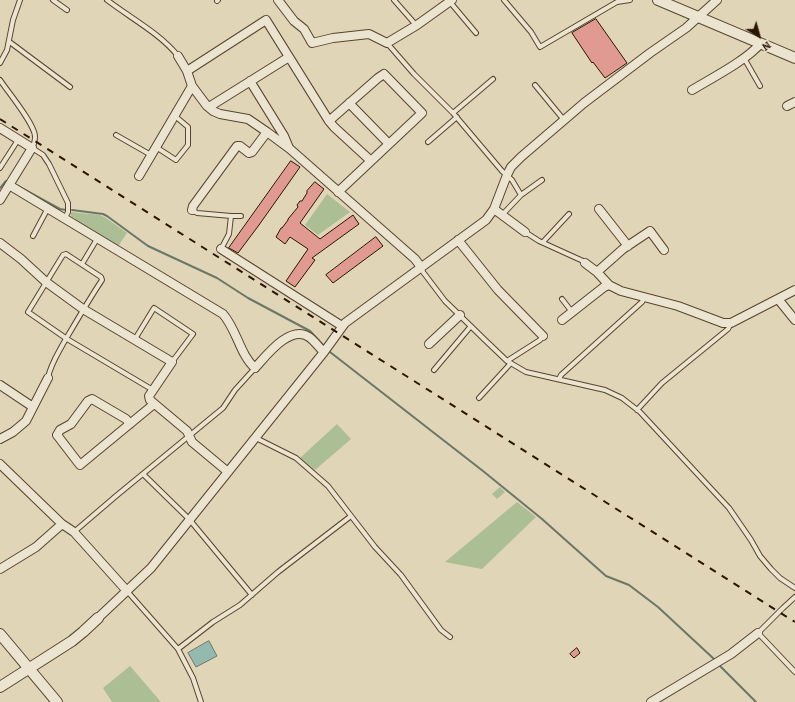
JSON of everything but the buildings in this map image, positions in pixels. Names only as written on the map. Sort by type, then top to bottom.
[{"type":"street","points":[[278,0],[294,21],[304,29],[312,43],[333,38],[369,34],[387,43],[417,25],[451,1]]},
{"type":"street","points":[[658,0],[795,58]]},
{"type":"street","points":[[0,687],[72,641],[151,568],[324,352],[342,326],[486,220],[494,209],[511,167],[521,157],[584,104],[699,18],[717,0]]},
{"type":"street","points":[[187,71],[266,20],[329,121],[371,161]]},
{"type":"street","points":[[692,90],[743,58],[756,49],[761,43]]},
{"type":"street","points":[[178,56],[187,71],[192,86],[209,108],[220,114],[248,118],[290,149],[415,259],[421,267]]},
{"type":"street","points":[[209,108],[289,57]]},
{"type":"street","points":[[329,121],[384,74],[422,113],[338,192]]},
{"type":"street","points":[[250,81],[284,136],[290,149]]},
{"type":"street","points":[[139,176],[192,86]]},
{"type":"street","points":[[787,106],[795,102]]},
{"type":"street","points":[[349,103],[389,144]]},
{"type":"street","points":[[0,128],[32,148],[0,200]]},
{"type":"street","points":[[192,210],[193,206],[237,146],[240,146],[249,153],[252,152],[267,132]]},
{"type":"street","points":[[9,185],[222,314],[229,321],[246,357],[254,368],[280,341],[288,336],[301,334],[309,336],[324,352]]},
{"type":"street","points":[[494,209],[526,232]]},
{"type":"street","points":[[599,209],[628,246]]},
{"type":"street","points":[[597,272],[628,246],[650,231],[664,250]]},
{"type":"street","points":[[458,240],[498,290],[543,336]]},
{"type":"street","points":[[0,243],[21,259],[46,282],[83,309],[172,362],[149,396],[150,400],[187,431],[192,442],[228,472]]},
{"type":"street","points":[[221,249],[342,326]]},
{"type":"street","points":[[585,263],[597,272],[609,285],[621,291],[644,298],[657,299],[724,323],[731,323],[795,290]]},
{"type":"street","points":[[562,320],[604,287],[609,285]]},
{"type":"street","points":[[778,299],[795,320]]},
{"type":"street","points":[[429,344],[460,315]]},
{"type":"street","points":[[2,435],[20,427],[26,421],[48,378]]},
{"type":"street","points":[[0,385],[34,407]]},
{"type":"street","points":[[130,424],[126,419],[92,399],[88,401],[71,424],[60,430],[57,435],[80,465],[130,424],[154,404]]},
{"type":"street","points":[[0,464],[62,524],[74,532],[127,591]]},
{"type":"street","points":[[0,569],[36,547],[62,524]]},
{"type":"street","points":[[651,702],[731,654],[758,633]]},
{"type":"street","points":[[0,634],[57,702]]},
{"type":"lane","points":[[0,63],[9,42],[13,20],[20,0]]},
{"type":"lane","points":[[53,0],[67,10]]},
{"type":"lane","points":[[106,0],[170,45],[178,56]]},
{"type":"lane","points":[[394,0],[417,25]]},
{"type":"lane","points":[[507,1],[531,32],[540,48],[617,2],[630,0]]},
{"type":"lane","points":[[451,1],[476,33]]},
{"type":"lane","points":[[9,42],[70,86]]},
{"type":"lane","points":[[387,43],[414,74],[454,113],[512,180],[521,194]]},
{"type":"lane","points":[[743,58],[760,86]]},
{"type":"lane","points":[[454,113],[493,78]]},
{"type":"lane","points":[[0,80],[32,127],[35,136],[34,145],[32,148],[43,155],[49,164],[68,203],[68,212],[65,218]]},
{"type":"lane","points":[[535,85],[565,121]]},
{"type":"lane","points":[[156,147],[176,160],[188,145],[188,127],[174,116]]},
{"type":"lane","points":[[428,142],[457,117]]},
{"type":"lane","points":[[116,135],[151,155]]},
{"type":"lane","points":[[0,168],[18,140]]},
{"type":"lane","points":[[502,215],[521,194],[542,180]]},
{"type":"lane","points":[[33,236],[49,208]]},
{"type":"lane","points":[[192,210],[197,213],[241,216]]},
{"type":"lane","points":[[543,242],[569,214]]},
{"type":"lane","points":[[221,249],[229,234],[231,216]]},
{"type":"lane","points":[[526,232],[543,242],[583,260],[585,263]]},
{"type":"lane","points":[[82,264],[97,239]]},
{"type":"lane","points":[[48,378],[51,366],[66,339],[83,309],[102,280],[101,277],[66,254],[63,255],[28,312],[66,339],[153,390]]},
{"type":"lane","points":[[421,267],[423,272],[445,301],[509,362],[526,372],[605,390],[622,398],[637,410],[729,508],[760,556],[771,569],[780,578],[795,588]]},
{"type":"lane","points":[[559,379],[561,375],[642,302],[644,298]]},
{"type":"lane","points":[[562,299],[572,312]]},
{"type":"lane","points":[[135,340],[154,308],[193,334],[172,362]]},
{"type":"lane","points":[[637,410],[662,383],[728,329],[731,323]]},
{"type":"lane","points":[[434,370],[471,326]]},
{"type":"lane","points":[[479,398],[509,362],[540,340],[543,336]]},
{"type":"lane","points":[[74,532],[223,408],[235,390],[254,368]]},
{"type":"lane","points":[[256,438],[296,458],[328,486],[375,547],[401,575],[441,630],[450,637]]},
{"type":"lane","points":[[143,474],[190,519],[252,595]]},
{"type":"lane","points":[[178,649],[252,595],[278,572],[351,516]]},
{"type":"lane","points":[[127,591],[178,649],[193,678],[201,702]]},
{"type":"lane","points":[[795,597],[758,633],[795,672]]},
{"type":"green space","points":[[327,194],[350,212],[318,235],[305,225]]},
{"type":"green space","points":[[70,212],[100,215],[127,233],[117,248],[75,222],[76,220],[74,217],[72,218]]},
{"type":"green space","points":[[337,424],[351,439],[315,470],[300,458]]},
{"type":"green space","points":[[500,487],[505,492],[497,499],[492,494]]},
{"type":"green space","points":[[517,502],[536,517],[482,569],[445,562]]},
{"type":"green space","points":[[130,666],[161,702],[112,702],[103,688]]},
{"type":"water","points":[[209,641],[217,656],[196,667],[188,653]]},
{"type":"waterway","points":[[0,188],[6,181],[9,181]]},
{"type":"waterway","points":[[14,184],[60,209],[66,210]]},
{"type":"waterway","points":[[72,210],[103,214],[107,216],[148,246],[217,278],[248,298],[310,331],[323,345]]},
{"type":"waterway","points":[[330,352],[483,471],[542,519],[606,576],[629,585],[658,607],[714,659]]},
{"type":"waterway","points":[[720,666],[756,702]]},
{"type":"railway","points":[[0,119],[795,622]]}]
